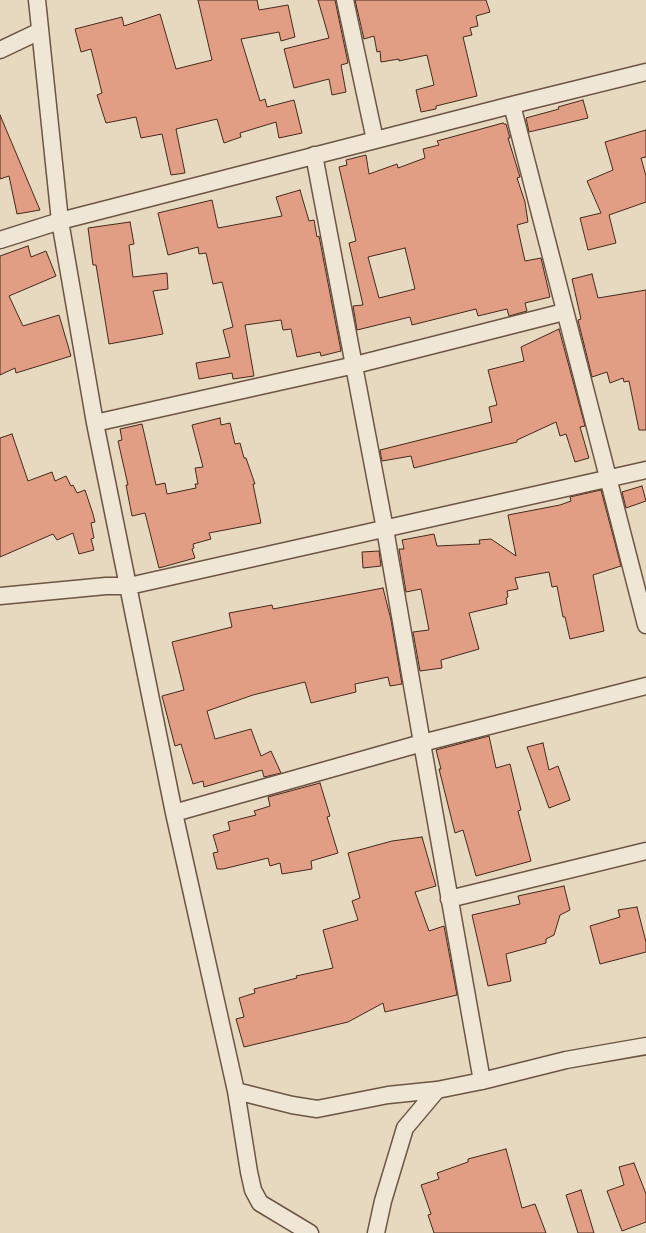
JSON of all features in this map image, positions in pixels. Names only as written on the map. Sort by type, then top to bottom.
[{"type":"street","points":[[37,0],[60,221],[95,423],[174,813],[236,1091],[253,1190],[260,1203],[310,1233]]},
{"type":"street","points":[[345,0],[375,140]]},
{"type":"street","points":[[0,50],[40,31]]},
{"type":"street","points":[[0,240],[60,221],[646,72]]},
{"type":"street","points":[[512,105],[646,625]]},
{"type":"street","points":[[314,155],[385,528],[482,1081]]},
{"type":"street","points":[[95,423],[355,365],[564,312]]},
{"type":"street","points":[[0,596],[106,586],[129,586],[646,470]]},
{"type":"street","points":[[174,813],[422,743],[646,686]]},
{"type":"street","points":[[449,899],[646,851]]},
{"type":"street","points":[[236,1091],[292,1105],[317,1109],[388,1095],[437,1090],[566,1060],[646,1046]]},
{"type":"street","points":[[376,1233],[383,1201],[405,1128],[437,1090]]},
{"type":"building","points":[[198,0],[257,0],[259,10],[288,5],[295,37],[281,41],[279,32],[241,39],[260,101],[265,99],[267,107],[294,100],[302,133],[279,138],[276,122],[240,133],[241,137],[224,143],[217,119],[176,129],[185,173],[171,175],[162,134],[141,138],[136,117],[106,123],[97,95],[102,93],[91,49],[81,52],[75,29],[122,17],[124,26],[160,14],[176,69],[212,60]]},
{"type":"building","points":[[318,0],[335,0],[348,63],[341,65],[346,92],[332,95],[329,79],[294,88],[284,49],[329,38]]},
{"type":"building","points":[[355,0],[486,0],[490,12],[476,16],[478,26],[470,28],[472,35],[463,37],[477,96],[436,106],[436,109],[421,112],[416,90],[434,85],[427,55],[399,61],[399,59],[381,62],[380,51],[377,52],[374,36],[364,39]]},
{"type":"building","points":[[583,100],[588,118],[529,132],[526,118]]},
{"type":"building","points":[[0,115],[40,210],[17,214],[9,176],[0,179]]},
{"type":"building","points":[[503,123],[506,124],[510,138],[508,138],[520,177],[517,178],[525,202],[528,222],[517,225],[525,261],[541,258],[550,297],[525,303],[527,311],[509,316],[507,309],[478,316],[476,309],[412,325],[410,317],[357,330],[353,306],[363,305],[349,243],[356,241],[339,167],[347,165],[346,160],[366,155],[369,174],[397,164],[398,168],[425,158],[423,149],[439,145],[437,141]],"holes":[[[405,248],[415,289],[379,298],[368,257]]]},
{"type":"building","points":[[646,130],[646,157],[641,158],[646,176],[646,202],[609,215],[616,243],[588,250],[580,218],[601,213],[587,181],[613,170],[605,142]]},
{"type":"building","points":[[300,190],[309,221],[314,220],[317,237],[319,236],[341,351],[321,356],[320,352],[297,357],[291,329],[283,330],[281,320],[245,325],[254,376],[233,379],[232,373],[199,379],[196,363],[230,357],[223,330],[233,327],[222,282],[213,284],[206,253],[199,254],[198,247],[168,255],[158,213],[212,200],[218,228],[282,216],[276,197]]},
{"type":"building","points":[[130,222],[134,244],[129,245],[133,277],[167,273],[168,289],[153,291],[163,334],[109,344],[96,265],[93,265],[88,228]]},
{"type":"building","points":[[28,246],[31,257],[46,251],[56,276],[9,296],[23,326],[59,315],[71,356],[16,373],[15,368],[0,375],[0,256]]},
{"type":"building","points":[[592,274],[598,298],[646,290],[646,430],[639,430],[629,381],[624,382],[623,378],[610,383],[607,372],[592,377],[578,320],[581,319],[572,279]]},
{"type":"building","points":[[559,329],[585,426],[580,427],[589,458],[575,462],[566,434],[560,436],[556,422],[517,440],[517,442],[414,468],[411,456],[382,461],[380,450],[492,422],[489,407],[497,405],[488,370],[524,361],[521,347]]},
{"type":"building","points":[[220,418],[221,425],[230,423],[235,444],[240,443],[244,458],[246,458],[255,484],[253,484],[261,523],[209,533],[211,539],[193,544],[194,548],[192,549],[195,558],[159,568],[145,513],[132,516],[126,485],[128,485],[118,441],[122,440],[120,429],[142,424],[156,485],[165,483],[167,494],[196,488],[195,484],[198,484],[195,468],[203,467],[192,425]]},
{"type":"building","points":[[12,434],[28,481],[52,472],[55,481],[66,476],[77,493],[85,490],[95,522],[91,523],[94,538],[91,539],[94,550],[79,554],[73,533],[57,540],[53,534],[0,557],[0,438]]},
{"type":"building","points":[[642,486],[646,501],[626,508],[622,492]]},
{"type":"building","points":[[601,490],[621,566],[593,575],[604,631],[570,639],[565,617],[563,617],[557,586],[552,587],[549,572],[515,578],[518,589],[507,591],[507,604],[469,613],[479,649],[441,660],[442,668],[420,671],[413,632],[429,630],[421,589],[406,592],[399,549],[404,549],[402,540],[434,534],[437,546],[480,544],[479,540],[491,539],[516,556],[508,515],[560,505],[571,501],[570,497]]},
{"type":"building","points":[[379,551],[381,566],[363,568],[362,552]]},
{"type":"building","points":[[383,588],[391,620],[402,684],[390,686],[388,677],[355,684],[356,692],[311,703],[305,682],[253,695],[207,711],[215,739],[251,729],[261,756],[271,751],[281,773],[264,777],[262,770],[204,787],[203,781],[193,784],[181,744],[175,746],[162,696],[184,690],[172,642],[232,627],[229,613],[272,605],[273,609]]},
{"type":"building","points":[[489,736],[496,768],[510,764],[521,810],[518,811],[531,861],[476,876],[463,830],[455,833],[436,750]]},
{"type":"building","points":[[543,743],[549,770],[558,766],[570,800],[549,808],[527,747]]},
{"type":"building","points":[[320,783],[330,816],[327,817],[338,853],[311,861],[312,869],[282,874],[280,863],[270,866],[268,858],[217,869],[213,853],[218,852],[213,835],[230,830],[228,822],[256,815],[254,811],[270,806],[268,797]]},
{"type":"building","points":[[422,837],[436,886],[415,892],[429,931],[444,926],[457,995],[385,1012],[383,1003],[348,1022],[244,1047],[236,1019],[244,1017],[239,998],[255,993],[254,989],[297,978],[296,976],[333,968],[323,930],[358,920],[352,901],[360,898],[348,853],[392,841]]},
{"type":"building","points":[[564,886],[570,910],[560,915],[554,935],[546,939],[546,943],[506,954],[511,981],[488,986],[472,915],[520,904],[518,896]]},
{"type":"building","points":[[637,907],[646,942],[646,952],[600,964],[590,926],[620,917],[618,910]]},
{"type":"building","points":[[506,1149],[522,1208],[535,1204],[546,1233],[434,1233],[428,1215],[431,1214],[421,1185],[439,1179],[437,1173],[468,1162],[468,1159]]},
{"type":"building","points":[[634,1163],[646,1194],[646,1222],[622,1231],[607,1191],[624,1185],[619,1167]]},
{"type":"building","points":[[581,1190],[594,1233],[578,1233],[566,1195]]}]
